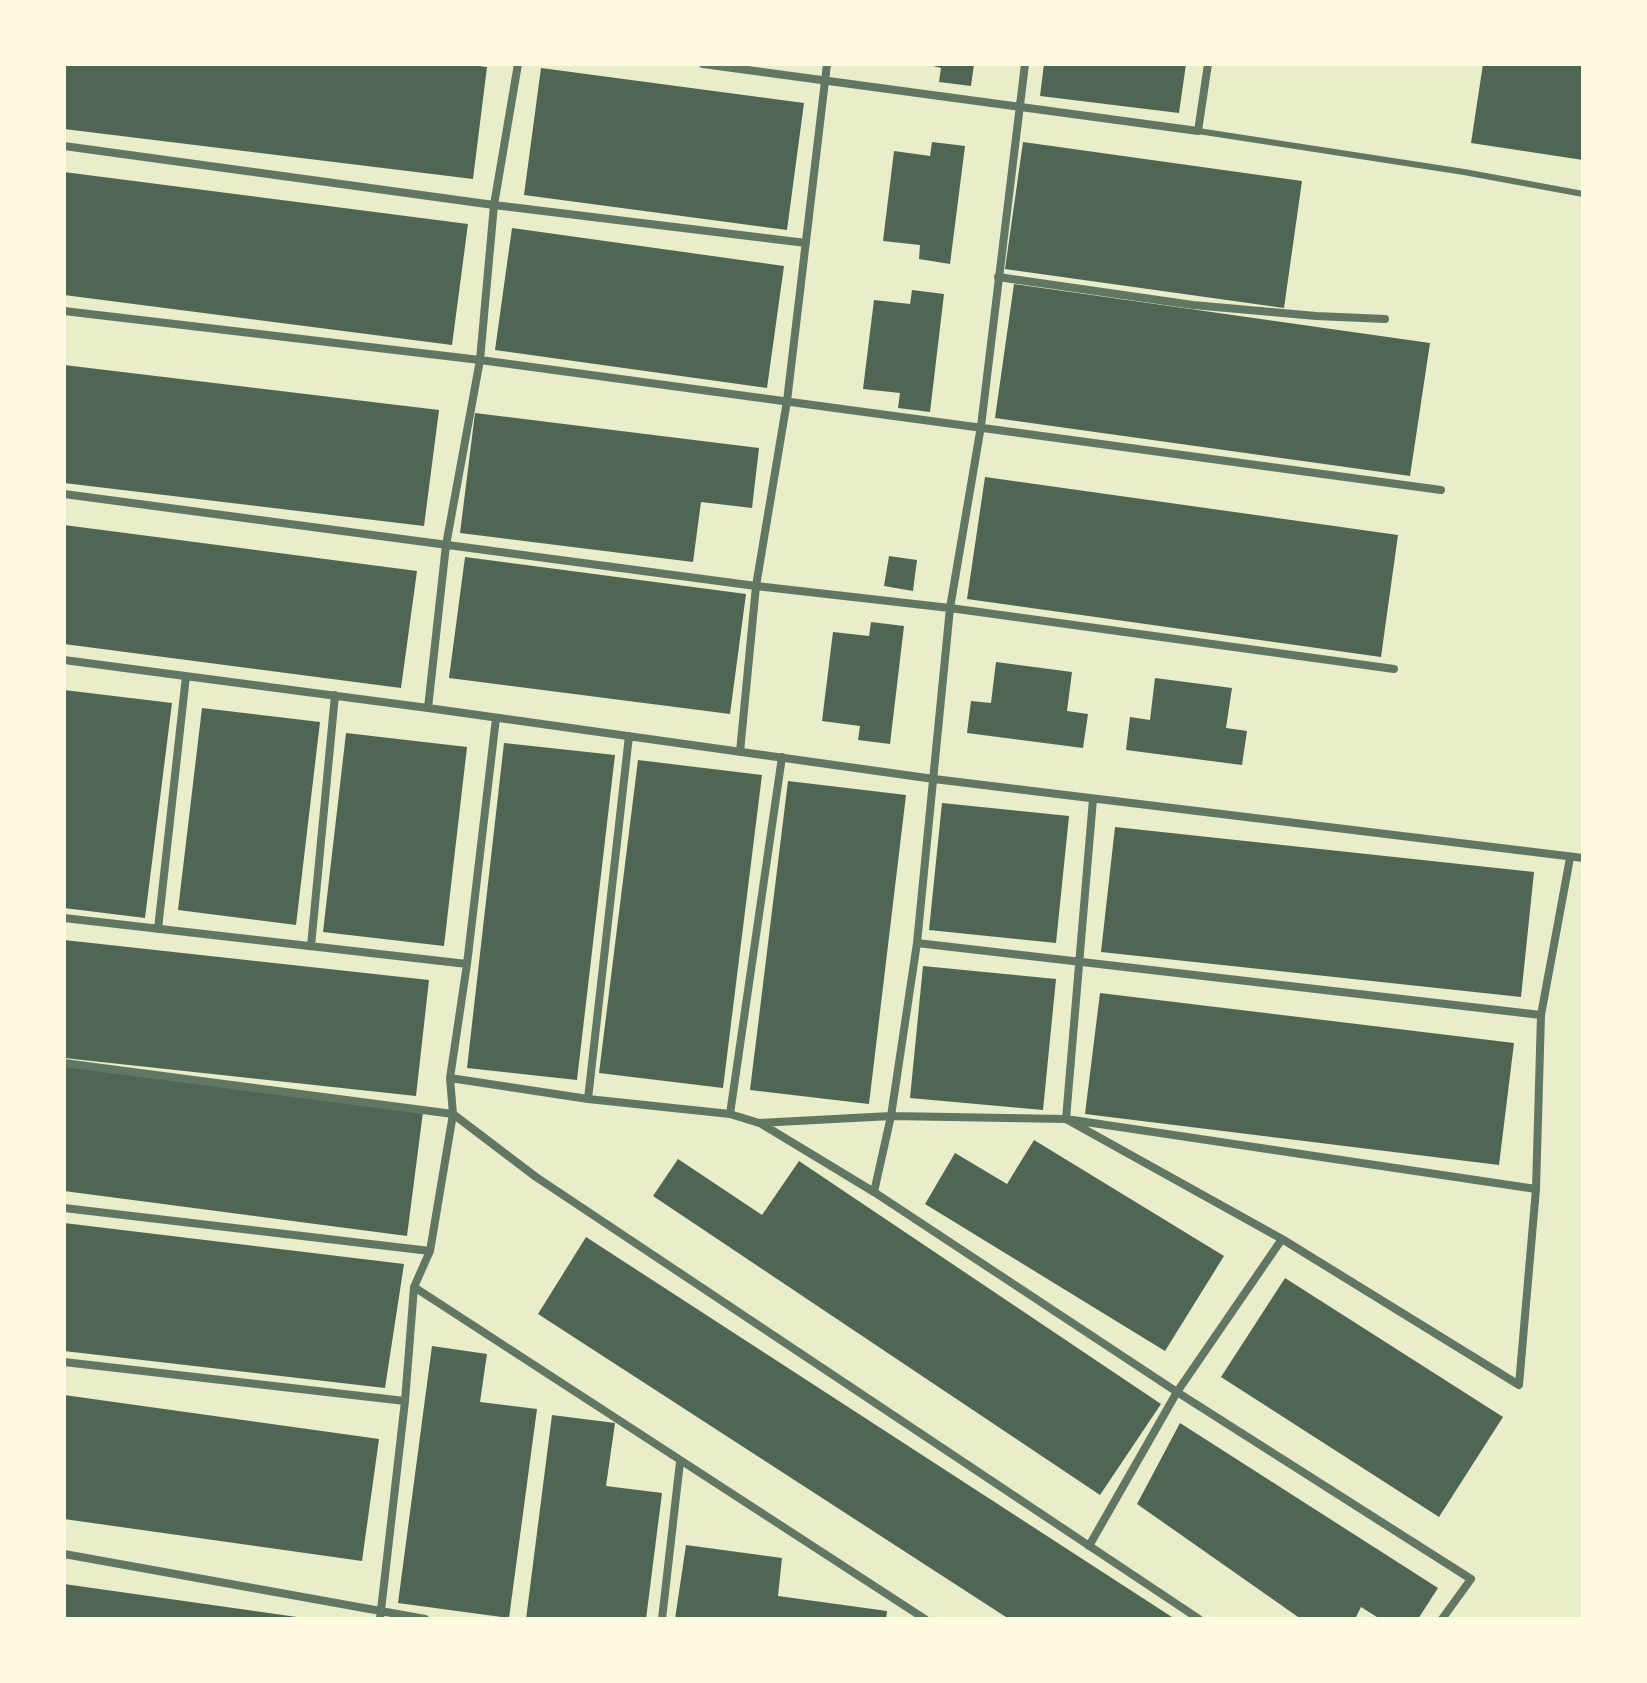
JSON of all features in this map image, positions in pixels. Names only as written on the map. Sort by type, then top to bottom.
[{"type":"street","points":[[428,708],[446,545],[480,360],[494,205],[518,64]]},
{"type":"street","points":[[703,64],[1198,131],[1208,64]]},
{"type":"street","points":[[740,752],[756,586],[787,401],[827,64]]},
{"type":"street","points":[[874,1192],[891,1116],[917,943],[950,608],[981,426],[1025,64]]},
{"type":"street","points":[[64,146],[494,205],[806,243]]},
{"type":"street","points":[[998,277],[1193,305],[1385,319]]},
{"type":"street","points":[[64,311],[480,360],[1441,490]]},
{"type":"street","points":[[64,494],[756,586],[950,608],[1394,669]]},
{"type":"street","points":[[64,660],[934,779],[1583,858]]},
{"type":"street","points":[[158,929],[186,676]]},
{"type":"street","points":[[311,946],[335,695]]},
{"type":"street","points":[[380,1616],[405,1401],[414,1287],[430,1251],[453,1114],[450,1078],[467,964],[496,718]]},
{"type":"street","points":[[588,1099],[629,736]]},
{"type":"street","points":[[730,1114],[782,757]]},
{"type":"street","points":[[1066,1119],[1093,799]]},
{"type":"street","points":[[1066,1119],[1282,1239],[1519,1385],[1536,1189],[1541,1015],[1570,858]]},
{"type":"street","points":[[64,918],[467,964]]},
{"type":"street","points":[[917,943],[1541,1015]]},
{"type":"street","points":[[64,1063],[453,1114],[536,1177],[1199,1619]]},
{"type":"street","points":[[450,1078],[588,1099],[730,1114],[759,1123],[874,1192],[1177,1392],[1471,1579],[1442,1619]]},
{"type":"street","points":[[759,1123],[891,1116],[1066,1119],[1536,1189]]},
{"type":"street","points":[[64,1208],[430,1251]]},
{"type":"street","points":[[1089,1546],[1177,1392],[1282,1239]]},
{"type":"street","points":[[414,1287],[925,1619]]},
{"type":"street","points":[[64,1362],[405,1401]]},
{"type":"street","points":[[662,1619],[680,1462]]},
{"type":"street","points":[[64,1554],[380,1616],[425,1619]]},
{"type":"lane","points":[[1198,131],[1464,172],[1583,194]]},
{"type":"building","points":[[64,64],[464,64],[487,67],[473,179],[64,129]]},
{"type":"building","points":[[925,64],[974,64],[971,86],[939,82],[941,68]]},
{"type":"building","points":[[1044,64],[1186,64],[1179,113],[1040,96]]},
{"type":"building","points":[[1483,64],[1583,64],[1583,160],[1471,143]]},
{"type":"building","points":[[541,68],[804,103],[787,230],[524,195]]},
{"type":"building","points":[[932,142],[965,146],[950,264],[919,259],[920,245],[883,241],[894,151],[930,156]]},
{"type":"building","points":[[1023,142],[1302,181],[1284,308],[1005,269]]},
{"type":"building","points":[[64,172],[468,224],[452,345],[64,295]]},
{"type":"building","points":[[512,228],[784,266],[767,388],[495,350]]},
{"type":"building","points":[[1014,284],[1430,343],[1410,476],[995,418]]},
{"type":"building","points":[[912,290],[944,294],[930,412],[898,408],[900,393],[863,389],[874,300],[910,304]]},
{"type":"building","points":[[64,365],[439,410],[424,526],[64,483]]},
{"type":"building","points":[[475,413],[759,448],[752,508],[701,502],[693,562],[460,533]]},
{"type":"building","points":[[985,477],[1398,535],[1381,657],[967,599]]},
{"type":"building","points":[[64,525],[417,571],[401,688],[64,644]]},
{"type":"building","points":[[889,556],[917,560],[913,591],[884,586]]},
{"type":"building","points":[[465,557],[746,594],[730,714],[449,678]]},
{"type":"building","points":[[871,622],[904,626],[890,744],[858,740],[860,726],[822,721],[833,632],[869,636]]},
{"type":"building","points":[[996,662],[1072,672],[1067,711],[1088,714],[1083,748],[967,733],[971,701],[991,703]]},
{"type":"building","points":[[1155,678],[1232,688],[1226,728],[1247,731],[1242,765],[1126,750],[1130,717],[1150,720]]},
{"type":"building","points":[[64,690],[172,703],[145,918],[64,908]]},
{"type":"building","points":[[202,708],[320,722],[296,925],[178,910]]},
{"type":"building","points":[[346,733],[467,747],[444,946],[323,932]]},
{"type":"building","points":[[504,743],[615,755],[577,1080],[467,1068]]},
{"type":"building","points":[[638,760],[762,775],[723,1088],[599,1073]]},
{"type":"building","points":[[788,781],[906,795],[869,1104],[750,1090]]},
{"type":"building","points":[[942,803],[1069,816],[1056,943],[929,930]]},
{"type":"building","points":[[1115,827],[1534,872],[1521,997],[1101,952]]},
{"type":"building","points":[[64,940],[429,980],[416,1096],[64,1058]]},
{"type":"building","points":[[923,966],[1056,979],[1043,1110],[910,1098]]},
{"type":"building","points":[[1100,993],[1514,1043],[1499,1165],[1085,1114]]},
{"type":"building","points":[[64,1066],[423,1112],[407,1236],[64,1191]]},
{"type":"building","points":[[1034,1140],[1224,1256],[1165,1351],[925,1204],[955,1153],[1007,1184]]},
{"type":"building","points":[[678,1159],[762,1215],[799,1161],[1161,1404],[1100,1495],[653,1196]]},
{"type":"building","points":[[64,1223],[404,1264],[385,1388],[64,1351]]},
{"type":"building","points":[[586,1237],[1175,1619],[1009,1619],[538,1314]]},
{"type":"building","points":[[1285,1278],[1503,1417],[1439,1517],[1221,1377]]},
{"type":"building","points":[[432,1346],[487,1354],[480,1402],[537,1409],[509,1618],[398,1603]]},
{"type":"building","points":[[64,1395],[379,1439],[362,1561],[64,1519]]},
{"type":"building","points":[[552,1415],[615,1423],[606,1486],[662,1493],[646,1619],[526,1619]]},
{"type":"building","points":[[1180,1423],[1438,1588],[1418,1619],[1380,1619],[1361,1607],[1355,1619],[1301,1619],[1137,1504]]},
{"type":"building","points":[[686,1545],[782,1558],[778,1596],[887,1611],[886,1619],[675,1619]]},
{"type":"building","points":[[64,1584],[297,1617],[297,1619],[64,1619]]}]
